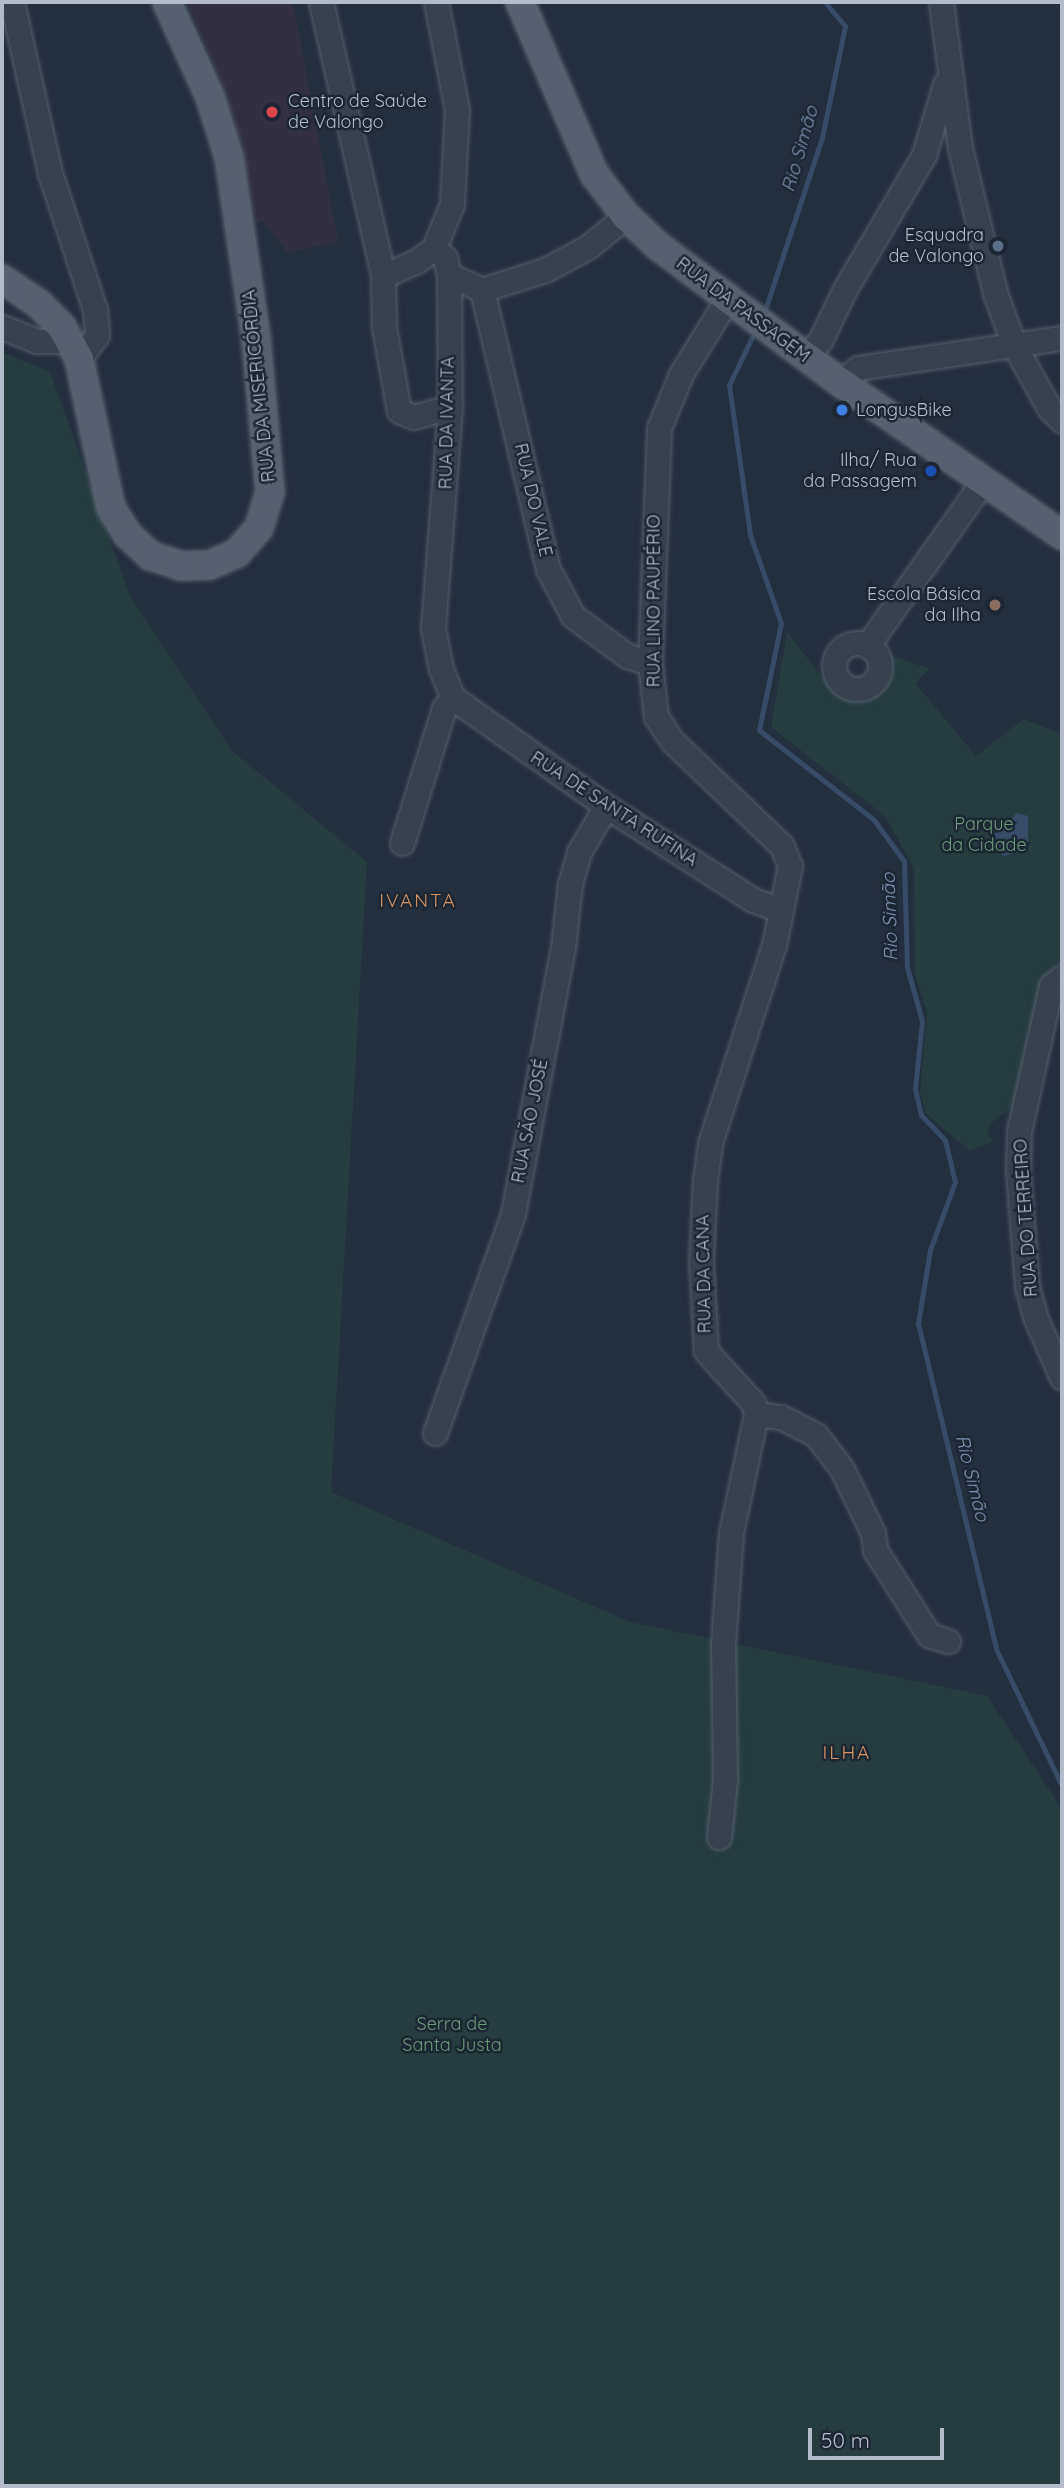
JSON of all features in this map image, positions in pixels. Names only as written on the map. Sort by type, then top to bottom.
[{"type":"main road","name":"RUA DA MISERICÓRDIA","points":[[74,350],[111,508],[127,534],[151,555],[181,566],[210,565],[237,553],[259,527],[270,492],[256,338],[229,157],[210,97],[167,2]]},
{"type":"main road","name":"RUA DA PASSAGEM","points":[[520,2],[594,174],[626,216],[658,247],[839,382],[1062,535]]},
{"type":"main road","points":[[2,279],[39,304],[74,350]]},
{"type":"street","points":[[2,327],[37,341],[74,350],[96,335],[95,310],[50,173],[12,2]]},
{"type":"street","points":[[321,2],[383,276],[384,327],[399,411],[414,417],[449,415]]},
{"type":"street","points":[[383,276],[417,261],[434,248],[452,204],[457,151],[453,76],[436,2]]},
{"type":"street","points":[[941,2],[948,74],[960,148],[995,293],[1014,345],[1049,408],[1062,421]]},
{"type":"street","points":[[806,357],[821,339],[845,289],[924,155],[948,74]]},
{"type":"street","points":[[449,275],[482,290],[545,270],[588,247],[626,216]]},
{"type":"street","name":"RUA DA IVANTA","points":[[434,248],[445,258],[449,275],[449,415],[433,628],[441,669],[453,698]]},
{"type":"street","name":"RUA DO VALE","points":[[482,290],[548,569],[573,616],[627,656],[650,663]]},
{"type":"street","name":"RUA LINO PAUPÉRIO","points":[[729,298],[681,374],[659,428],[650,663],[656,717],[673,742],[782,846],[790,866],[780,909]]},
{"type":"street","points":[[839,382],[858,368],[1062,338]]},
{"type":"street","points":[[867,646],[984,480]]},
{"type":"street","points":[[402,843],[444,708],[453,698]]},
{"type":"street","name":"RUA DE SANTA RUFINA","points":[[453,698],[606,806],[753,900],[780,909]]},
{"type":"street","name":"RUA SÃO JOSÉ","points":[[435,1433],[513,1214],[563,948],[570,884],[579,852],[606,806]]},
{"type":"street","name":"RUA DA CANA","points":[[756,1414],[754,1404],[706,1350],[701,1261],[704,1194],[710,1143],[774,944],[780,909]]},
{"type":"street","name":"RUA DO TERREIRO","points":[[1062,977],[1051,986],[1019,1131],[1018,1171],[1027,1286],[1036,1319],[1062,1378]]},
{"type":"street","points":[[719,1837],[725,1780],[723,1644],[731,1533],[756,1414],[781,1417],[816,1435],[842,1469],[873,1533],[875,1550],[929,1635],[948,1641]]},
{"type":"shaded area","name":"Centro de Saúde de Valongo","points":[[186,2],[293,2],[338,242],[287,252],[264,221],[255,223],[243,148],[219,76]]},
{"type":"green space","name":"Serra de Santa Justa","points":[[2,352],[50,372],[130,596],[232,751],[367,862],[331,1492],[630,1622],[987,1696],[1062,1809],[1062,2486],[2,2486]]},
{"type":"green space","name":"Parque da Cidade","points":[[787,632],[830,687],[853,700],[867,698],[887,682],[889,655],[930,669],[915,683],[976,756],[1024,719],[1062,734],[1062,966],[1056,965],[1043,978],[1017,1104],[995,1119],[987,1131],[994,1142],[969,1150],[926,1114],[920,1093],[927,1012],[915,975],[914,868],[885,816],[771,727]]},
{"type":"water","points":[[1017,813],[1028,816],[1028,842],[1017,853],[1003,856],[992,837]]},
{"type":"waterway","name":"Rio Simão","points":[[766,307],[822,138],[845,26],[825,2]]},
{"type":"waterway","name":"Rio Simão","points":[[752,337],[729,385],[750,535],[781,623],[759,730],[874,820],[904,861],[907,967],[922,1021],[915,1089],[921,1115],[945,1140],[955,1182],[930,1250],[918,1323],[997,1651],[1062,1786]]},
{"type":"place","name":"Centro de Saúde de Valongo","points":[[272,112]]},
{"type":"place","name":"Esquadra de Valongo","points":[[998,246]]},
{"type":"place","name":"LongusBike","points":[[842,410]]},
{"type":"place","name":"Ilha/ Rua da Passagem","points":[[931,471]]},
{"type":"place","name":"Escola Básica da Ilha","points":[[995,605]]},
{"type":"district","name":"IVANTA","points":[[418,901]]},
{"type":"district","name":"ILHA","points":[[847,1753]]}]
